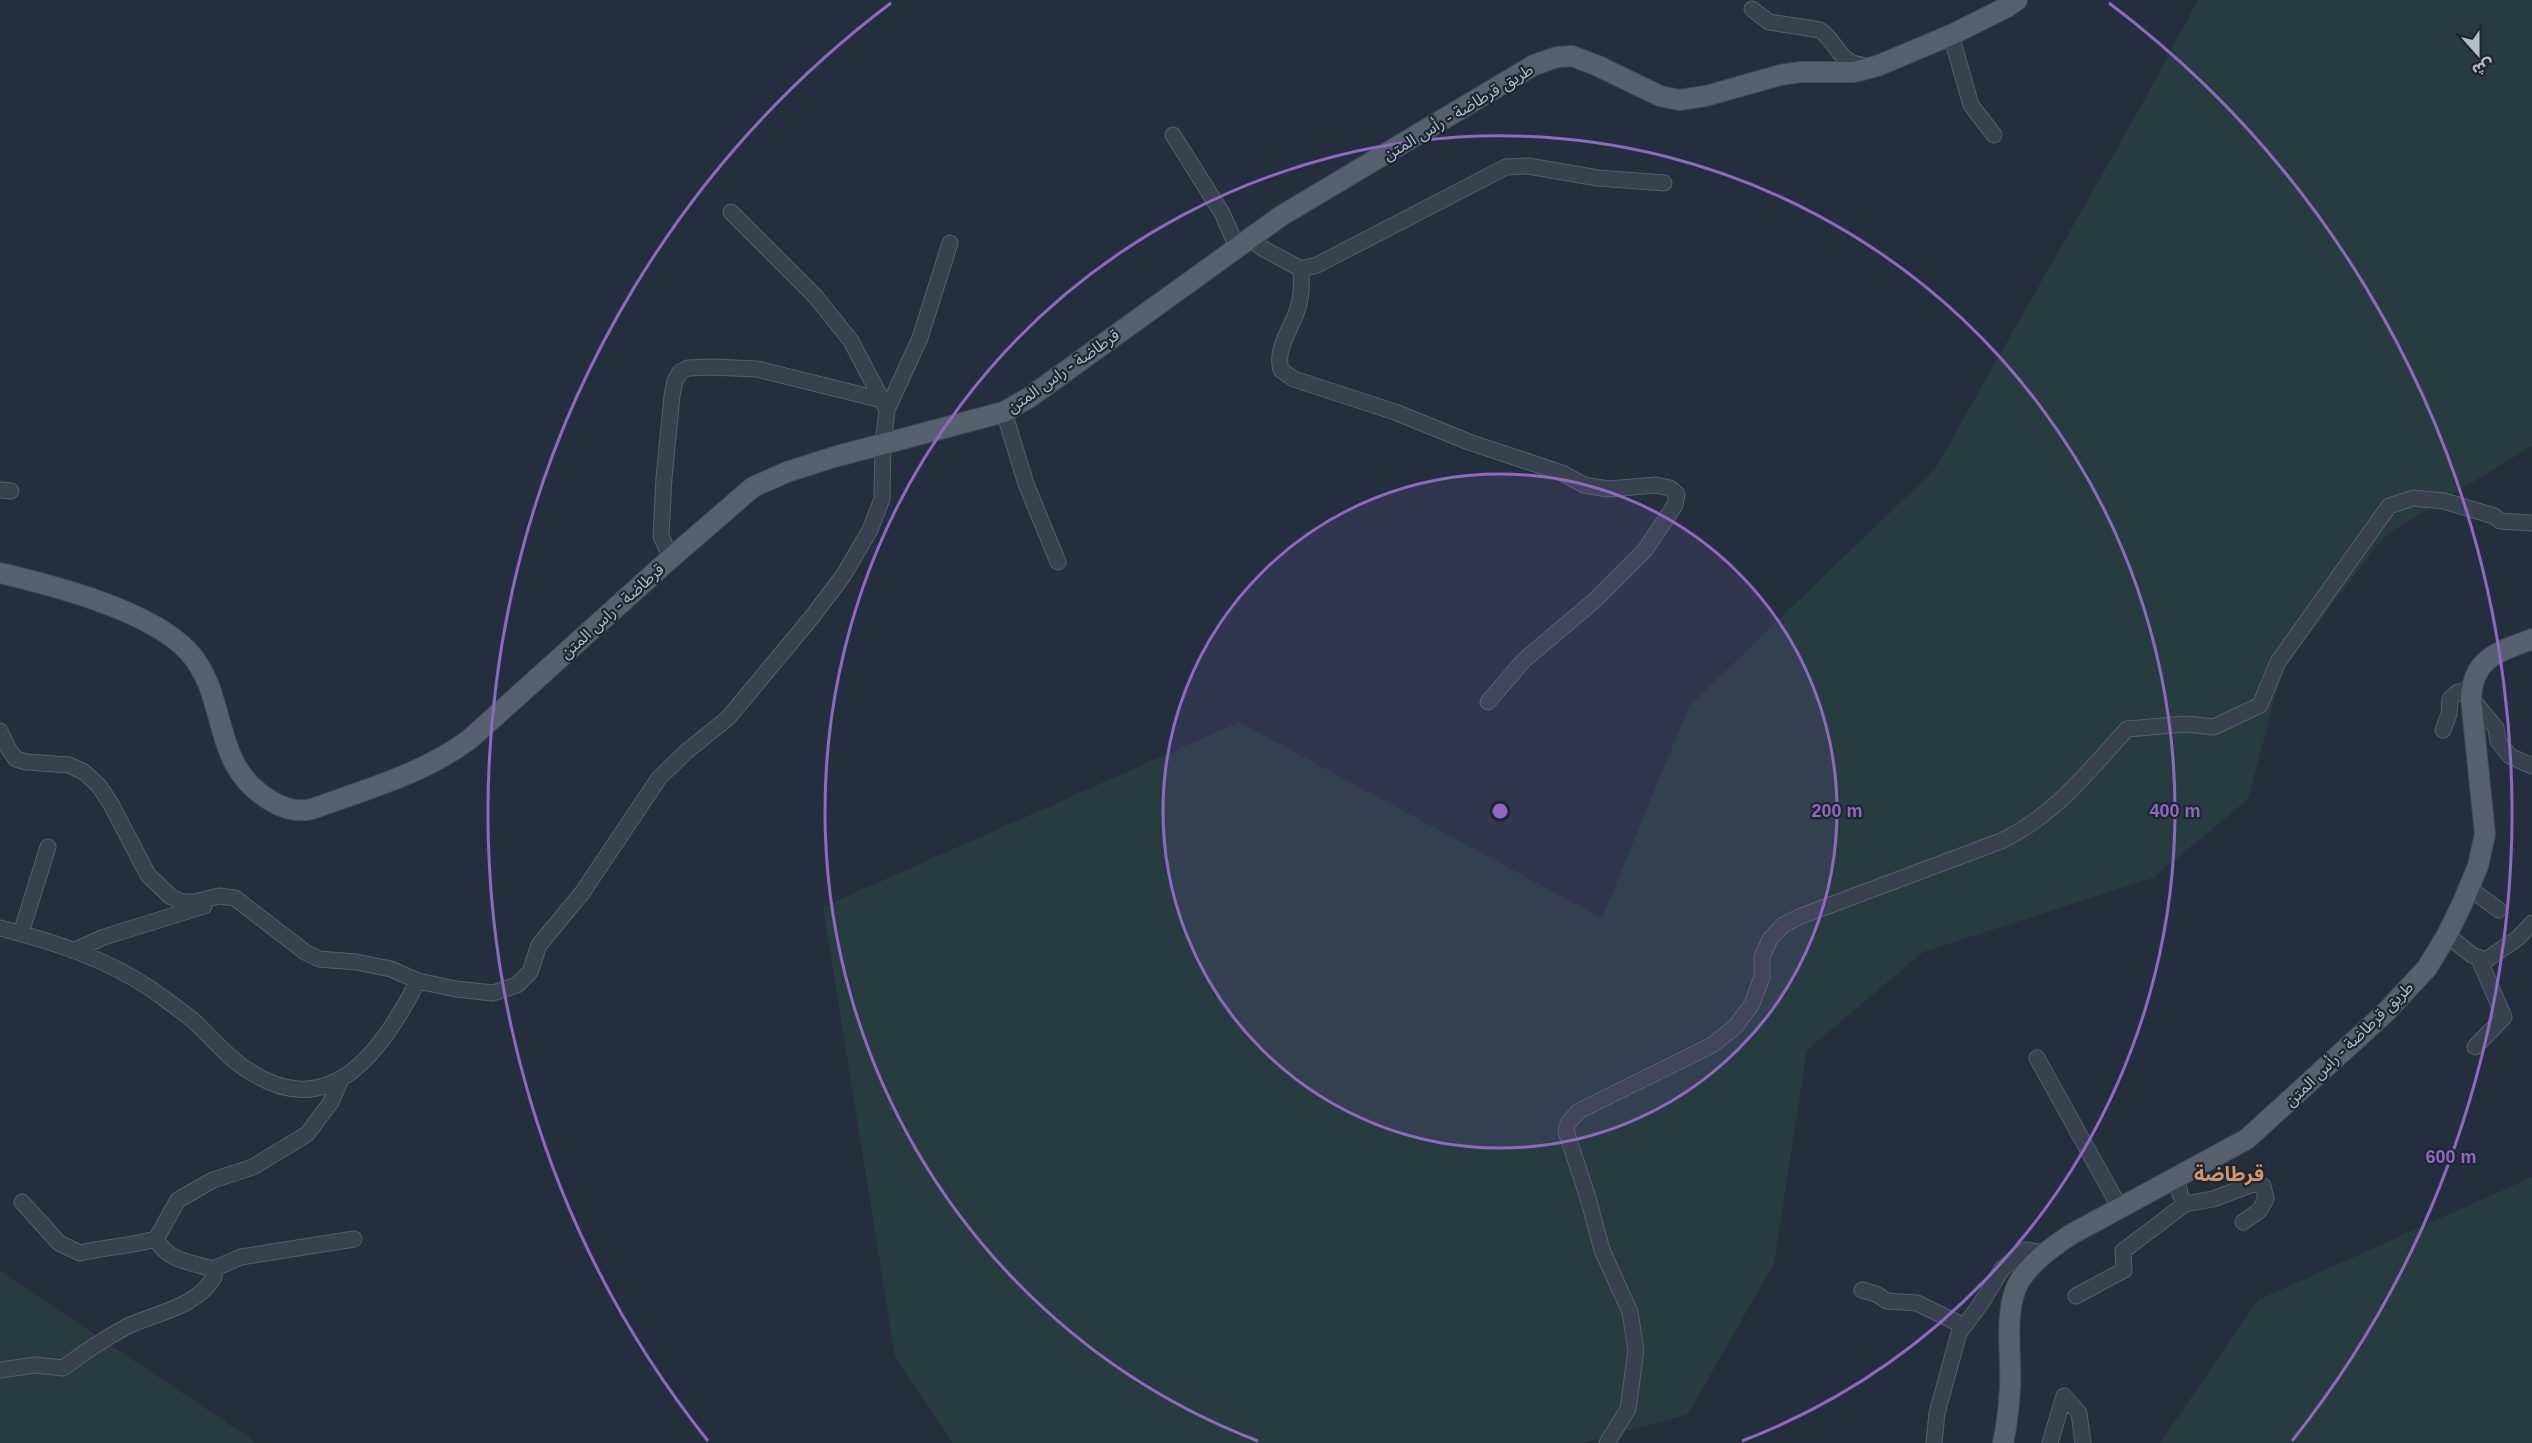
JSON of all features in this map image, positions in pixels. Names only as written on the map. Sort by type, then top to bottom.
[{"type":"main road","name":"طريق قرطاضة - رأس المتن","points":[[1281,216],[1534,65],[1557,57],[1572,56],[1599,66],[1660,96],[1678,100],[1706,96],[1780,75],[1801,72],[1854,72],[1877,66],[1952,35],[2017,0]]},
{"type":"main road","name":"قرطاضة - راس المتن","points":[[0,573],[119,609],[152,623],[177,642],[189,652],[202,673],[211,693],[230,758],[240,774],[261,795],[280,806],[302,811],[426,768],[470,740],[753,487],[787,472],[1004,412],[1030,397],[1281,216]]},
{"type":"main road","points":[[2471,693],[2475,676],[2486,659],[2532,639]]},
{"type":"main road","name":"طريق قرطاضة - رأس المتن","points":[[2003,1443],[2011,1386],[2011,1310],[2017,1285],[2026,1271],[2044,1253],[2070,1235],[2247,1139],[2386,1012],[2427,968],[2447,935],[2469,888],[2478,866],[2485,834],[2471,693]]},
{"type":"street","points":[[1752,9],[1769,22],[1820,30],[1826,34],[1838,52],[1849,61],[1862,66],[1877,66]]},
{"type":"street","points":[[1952,35],[1971,105],[1994,135]]},
{"type":"street","points":[[1173,135],[1243,243],[1262,248],[1301,269],[1317,265],[1506,168],[1528,166],[1598,178],[1664,183]]},
{"type":"street","points":[[730,212],[815,296],[844,332],[851,341],[884,405]]},
{"type":"street","points":[[0,731],[16,759],[26,762],[69,765],[84,772],[99,786],[111,804],[148,875],[171,897],[183,902],[195,902],[228,896],[244,903],[281,934],[319,959],[356,962],[391,969],[418,981],[456,989],[492,993],[517,985],[530,972],[539,945],[582,893],[659,778],[687,751],[728,718],[813,616],[843,576],[870,530],[882,499],[884,405],[920,338],[950,243]]},
{"type":"street","points":[[1301,269],[1302,287],[1297,311],[1278,359],[1281,370],[1294,379],[1395,412],[1469,442],[1562,473],[1584,485],[1608,489],[1656,485],[1670,488],[1677,494],[1676,505],[1645,550],[1594,601],[1524,660],[1488,702]]},
{"type":"street","points":[[671,558],[661,536],[672,396],[680,372],[688,368],[711,366],[757,369],[884,405]]},
{"type":"street","points":[[1004,412],[1026,484],[1058,562]]},
{"type":"street","points":[[1607,1443],[1628,1409],[1635,1350],[1630,1312],[1602,1250],[1566,1131],[1568,1123],[1579,1111],[1713,1045],[1735,1027],[1752,1004],[1762,977],[1762,957],[1770,939],[1783,925],[1801,916],[2001,841],[2025,829],[2048,813],[2127,729],[2187,724],[2214,727],[2260,705],[2278,662],[2389,506],[2413,498],[2444,501],[2494,516],[2500,521],[2532,523]]},
{"type":"street","points":[[2512,647],[2532,648]]},
{"type":"street","points":[[2443,730],[2449,714],[2450,699],[2458,692],[2471,693],[2496,728],[2498,741],[2510,756],[2532,766]]},
{"type":"street","points":[[21,933],[48,847]]},
{"type":"street","points":[[2469,888],[2499,910]]},
{"type":"street","points":[[75,950],[104,937],[204,907],[219,896]]},
{"type":"street","points":[[2447,935],[2479,959],[2486,960],[2505,949],[2532,923]]},
{"type":"street","points":[[0,928],[107,962],[148,988],[195,1023],[230,1057],[250,1072],[272,1083],[302,1089],[318,1087],[341,1079],[357,1070],[387,1035],[418,981]]},
{"type":"street","points":[[2475,1047],[2504,1017],[2479,959]]},
{"type":"street","points":[[2037,1058],[2120,1208]]},
{"type":"street","points":[[22,1202],[59,1243],[80,1253],[106,1246],[136,1245],[156,1239],[178,1200],[213,1180],[253,1167],[307,1134],[331,1102],[341,1079]]},
{"type":"street","points":[[2177,1178],[2180,1194],[2186,1204]]},
{"type":"street","points":[[2076,1296],[2124,1270],[2123,1251],[2186,1204],[2213,1199],[2253,1184],[2263,1186],[2266,1199],[2259,1211],[2243,1222]]},
{"type":"street","points":[[0,1370],[35,1365],[63,1368],[88,1349],[128,1326],[172,1310],[209,1286],[214,1277],[210,1268],[174,1258],[162,1249],[156,1239]]},
{"type":"street","points":[[211,1270],[241,1257],[354,1239]]},
{"type":"street","points":[[1934,1443],[1937,1413],[1959,1333],[2002,1269],[2026,1250],[2044,1253]]},
{"type":"street","points":[[1862,1290],[1876,1294],[1887,1301],[1917,1303],[1964,1326]]},
{"type":"street","points":[[2050,1443],[2064,1396],[2079,1413],[2083,1443]]},
{"type":"green space","points":[[2198,0],[2532,0],[2532,446],[2384,536],[2282,671],[2248,799],[2153,878],[1923,952],[1807,1050],[1774,1263],[1688,1414],[1583,1443],[953,1443],[895,1357],[823,907],[1239,722],[1602,918],[1689,706],[1935,469],[2145,99]]},
{"type":"green space","points":[[2532,1177],[2532,1443],[2160,1443],[2258,1300]]},
{"type":"green space","points":[[0,1271],[257,1443],[0,1443]]},
{"type":"district","name":"قرطاضة","points":[[2229,1174]]}]
